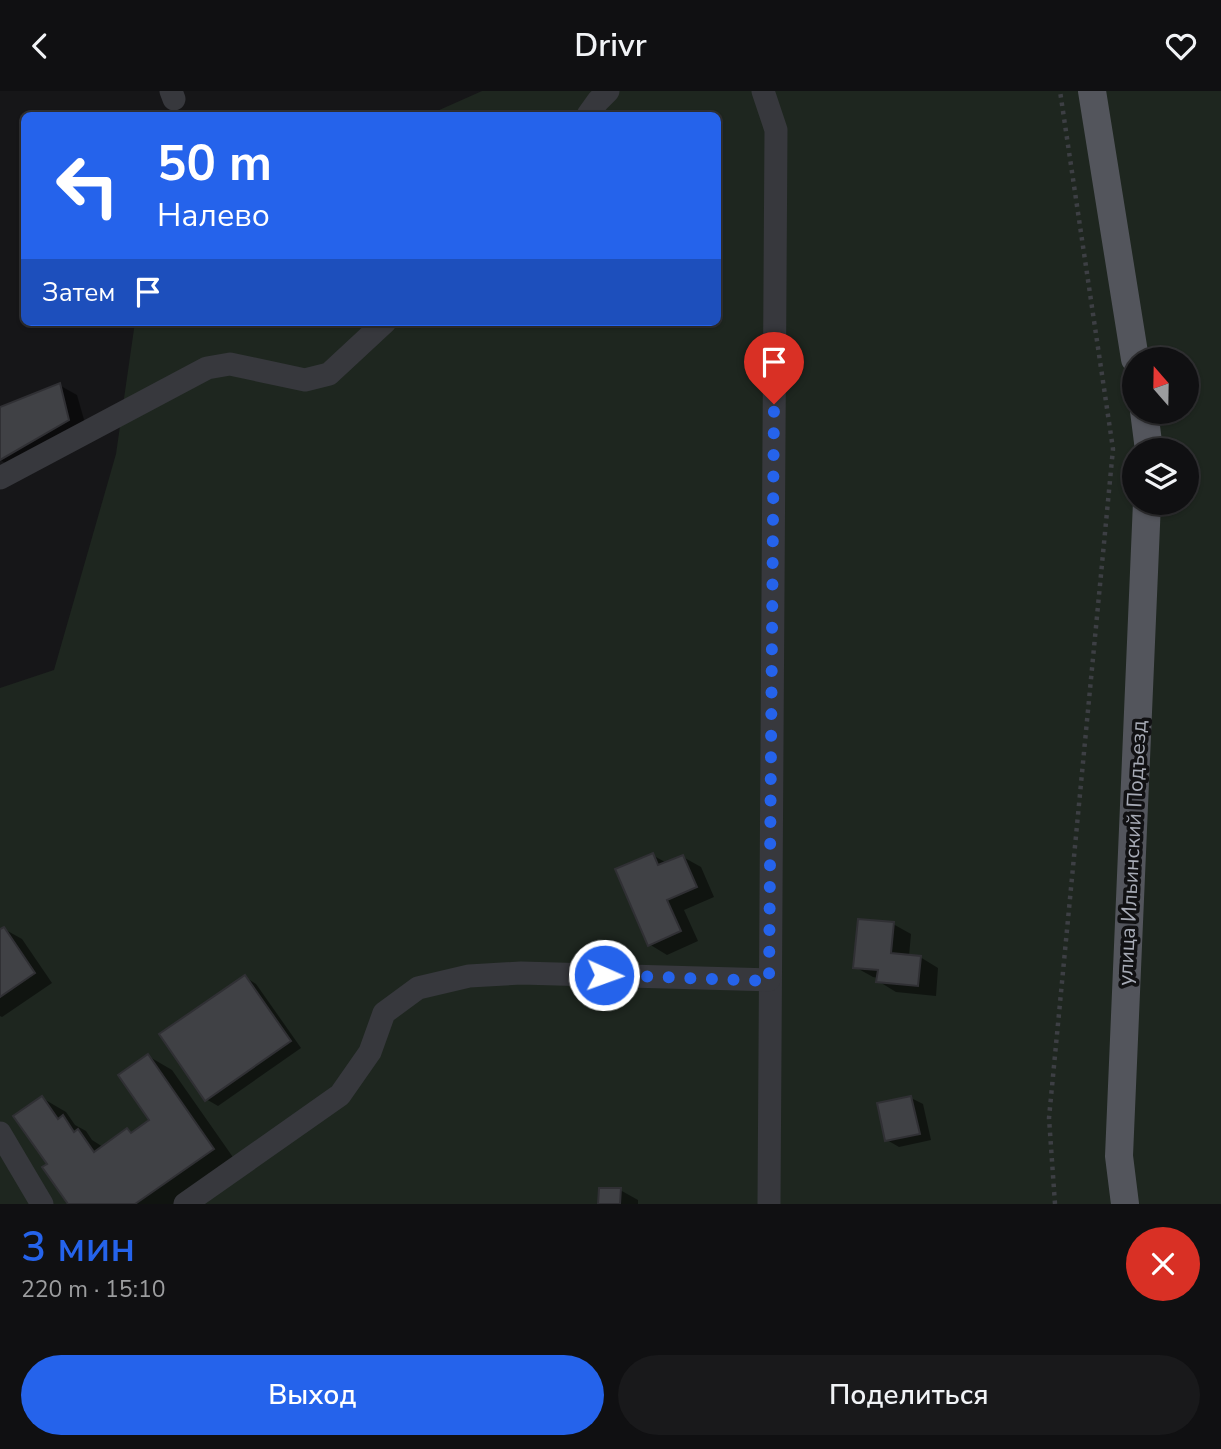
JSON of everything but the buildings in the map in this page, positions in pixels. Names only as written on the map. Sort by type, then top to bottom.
[{"type":"main road","points":[[1092,91],[1134,347]]},
{"type":"main road","name":"улица Ильинский Подъезд","points":[[1125,1204],[1118,1156],[1146,515]]},
{"type":"street","points":[[590,112],[608,91]]},
{"type":"street","points":[[763,91],[776,130],[769,1204]]},
{"type":"street","points":[[0,478],[207,368],[230,365],[305,380],[329,374],[381,326]]},
{"type":"street","points":[[185,1204],[340,1095],[370,1052],[384,1013],[418,988],[469,976],[521,973],[769,981]]},
{"type":"street","points":[[0,1133],[42,1204]]},
{"type":"path","points":[[1055,1204],[1049,1118],[1113,449],[1060,91]]},
{"type":"shaded area","points":[[482,91],[1221,91],[1221,1204],[0,1204],[0,688],[54,670],[116,454],[134,326],[721,326],[721,112],[435,112]]},
{"type":"route","points":[[604,975],[769,981],[774,404]]}]
